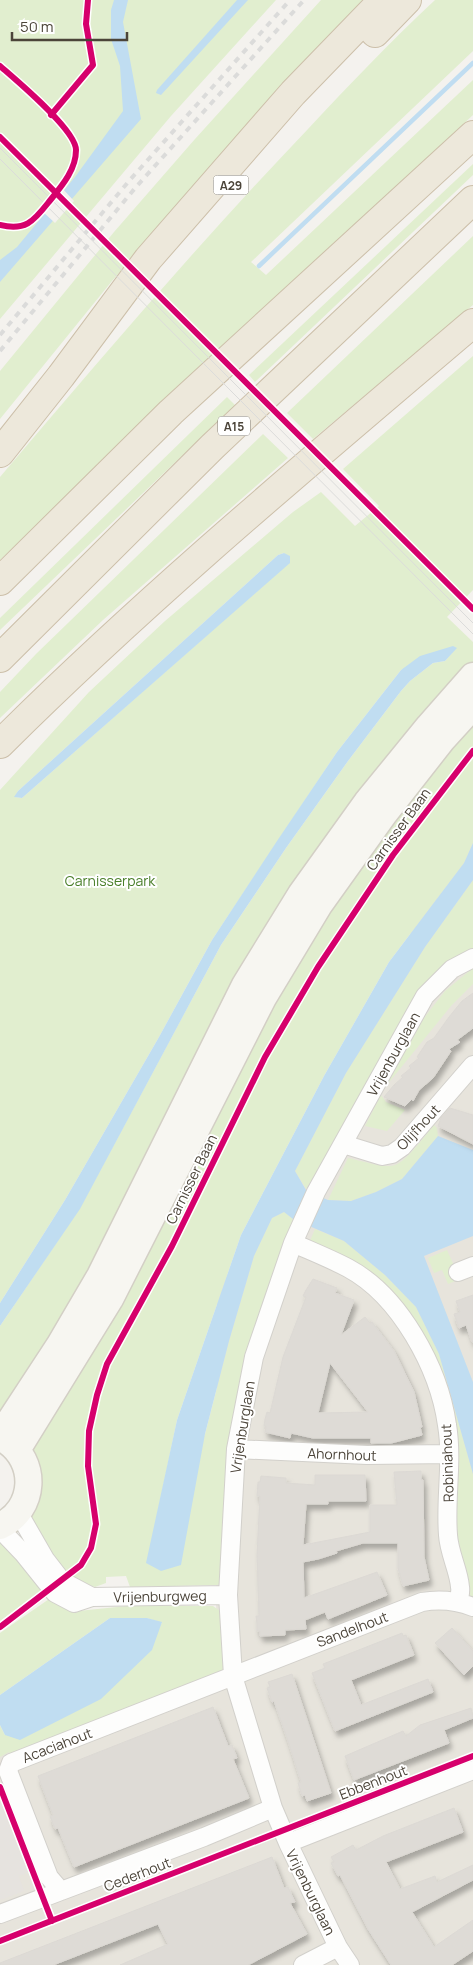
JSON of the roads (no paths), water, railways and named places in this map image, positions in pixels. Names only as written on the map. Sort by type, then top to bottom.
[{"type":"highway","points":[[0,453],[61,376],[148,258],[286,100],[383,0]]},
{"type":"highway","name":"A29","points":[[61,376],[252,162],[407,0]]},
{"type":"highway","points":[[0,581],[171,412],[473,135]]},
{"type":"highway","name":"A15","points":[[0,658],[212,447],[473,200]]},
{"type":"highway","points":[[0,744],[70,675],[216,544],[473,323]]},
{"type":"main road","points":[[6,1522],[28,1492],[29,1481],[28,1470],[6,1441],[100,1276],[245,985],[302,894],[367,802],[473,676]]},
{"type":"main road","name":"Carnisser Baan","points":[[6,1441],[110,1299],[263,998],[319,905],[384,814],[442,740],[473,706]]},
{"type":"street","name":"Vrijenburglaan","points":[[350,1965],[338,1946],[273,1808],[233,1676],[228,1595],[236,1449],[254,1357],[293,1243],[316,1192],[425,996],[452,969],[473,958]]},
{"type":"street","name":"Olijfhout","points":[[343,1144],[382,1156],[392,1154],[402,1147],[465,1087],[473,1065]]},
{"type":"street","name":"Robiniahout","points":[[293,1243],[350,1269],[378,1291],[400,1315],[416,1337],[442,1400],[448,1425],[448,1534],[452,1557],[466,1604]]},
{"type":"street","name":"Ahornhout","points":[[236,1449],[367,1455],[449,1454]]},
{"type":"street","name":"Vrijenburgweg","points":[[6,1522],[45,1559],[62,1581],[92,1597]]},
{"type":"street","name":"Vrijenburgweg","points":[[6,1522],[60,1597],[74,1604],[92,1597],[228,1595]]},
{"type":"street","name":"Sandelhout","points":[[233,1676],[422,1602],[438,1599],[466,1604]]},
{"type":"street","name":"Acaciahout","points":[[61,1891],[49,1877],[8,1771],[11,1764],[233,1676]]},
{"type":"street","name":"Ebbenhout","points":[[288,1843],[473,1770]]},
{"type":"street","name":"Cederhout","points":[[0,1914],[204,1837],[273,1808]]},
{"type":"street","points":[[303,1965],[338,1946]]},
{"type":"water","points":[[114,0],[128,0],[123,22],[141,119],[0,282],[0,260],[17,247],[75,177],[123,111],[120,66],[111,39],[111,10]]},
{"type":"water","points":[[237,0],[248,0],[161,95],[156,93],[157,90]]},
{"type":"water","points":[[284,553],[290,556],[290,563],[22,798],[14,797],[18,791],[278,555]]},
{"type":"water","points":[[453,646],[457,648],[445,661],[433,663],[410,681],[401,691],[286,848],[221,945],[80,1209],[0,1326],[0,1303],[65,1200],[159,1037],[212,940],[277,841],[337,752],[401,670],[420,656]]},
{"type":"water","points":[[473,843],[473,880],[425,947],[346,1073],[295,1171],[306,1190],[328,1200],[351,1201],[376,1192],[402,1179],[438,1136],[473,1150],[473,1236],[424,1256],[473,1382],[473,1474],[439,1354],[416,1307],[385,1275],[344,1241],[293,1219],[284,1212],[272,1218],[254,1256],[229,1341],[205,1434],[181,1565],[161,1571],[146,1563],[177,1420],[241,1235],[324,1076],[389,962],[464,863]]},
{"type":"water","points":[[110,1618],[147,1618],[162,1622],[152,1650],[101,1699],[20,1740],[5,1735],[0,1725],[0,1695]]},
{"type":"waterway","points":[[259,266],[473,63]]},
{"type":"tram line","points":[[0,148],[473,623]]},
{"type":"tram line","points":[[0,159],[473,634]]},
{"type":"railway","points":[[0,335],[129,181],[290,0]]},
{"type":"railway","points":[[0,351],[136,187],[304,0]]},
{"type":"park label","name":"Carnisserpark","points":[[110,880]]}]
